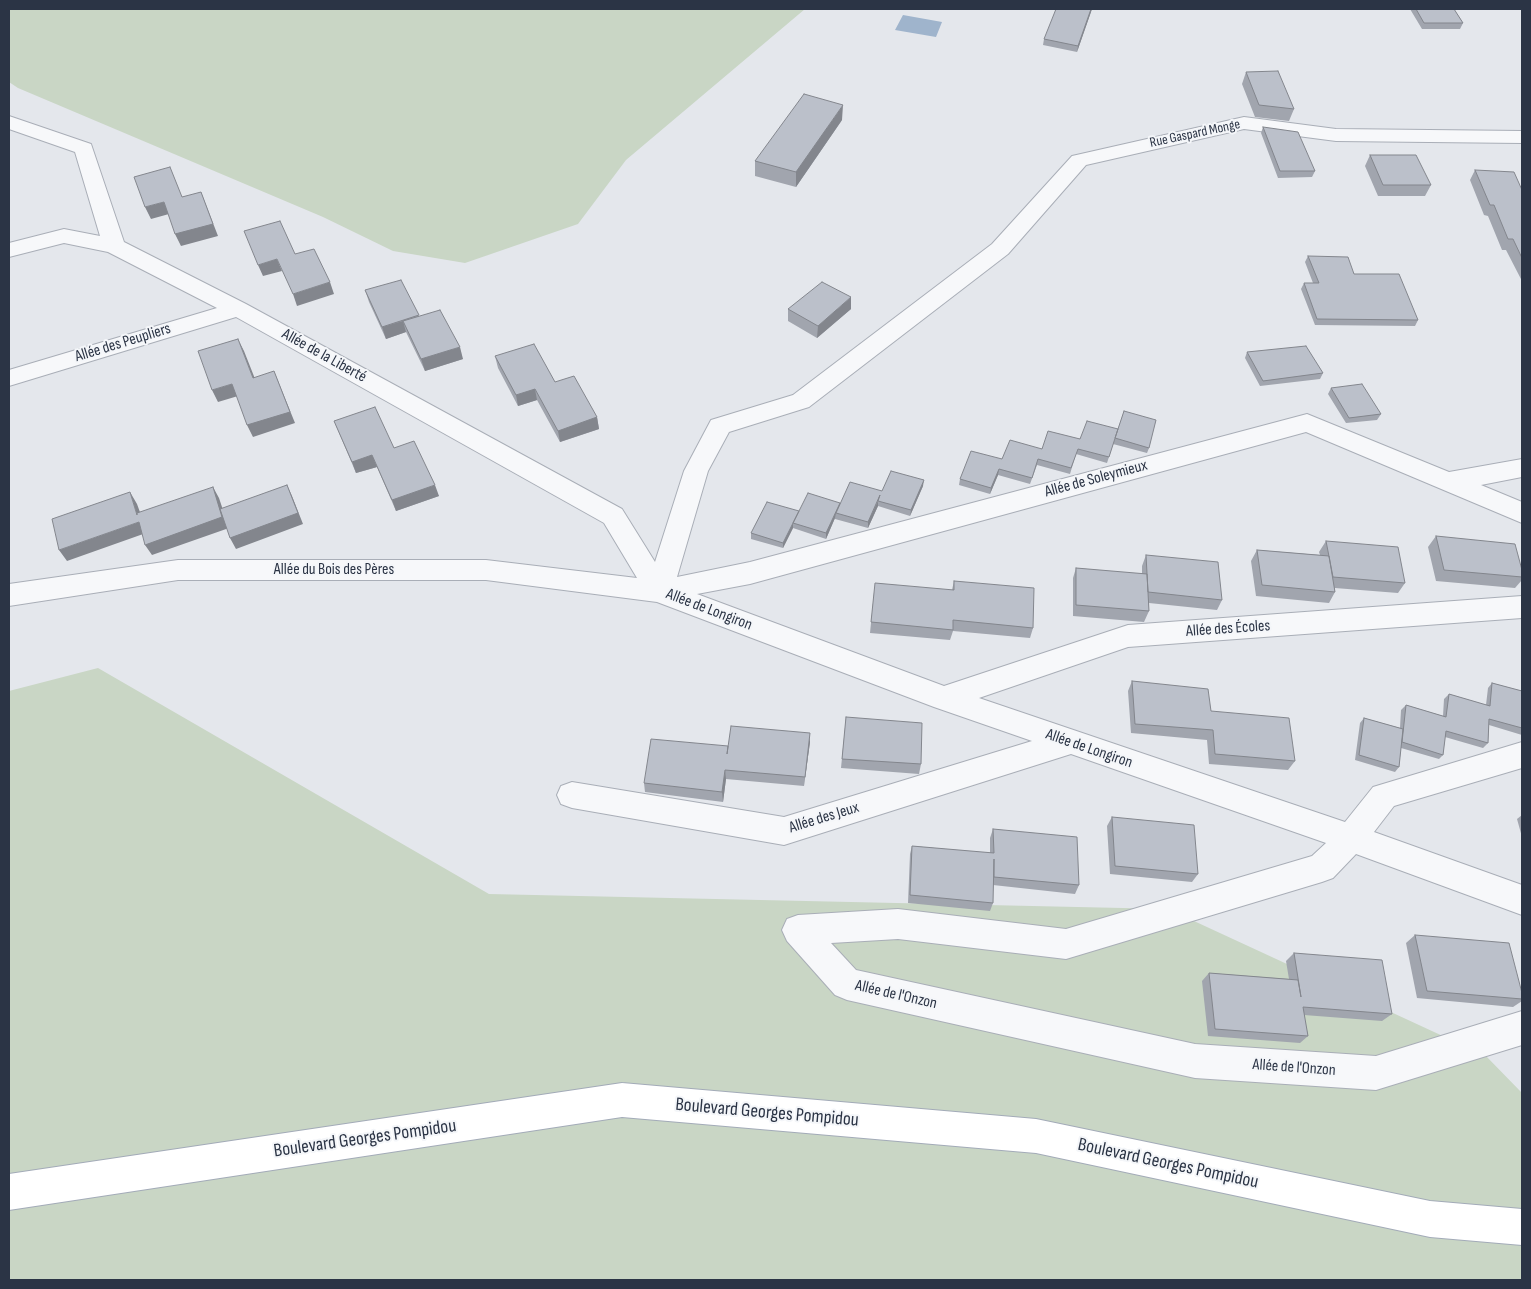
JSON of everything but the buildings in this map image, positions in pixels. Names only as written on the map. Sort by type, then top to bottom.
[{"type":"main road","name":"Boulevard Georges Pompidou","points":[[9,1192],[622,1100],[1036,1136],[1430,1219],[1522,1227]]},
{"type":"street","points":[[9,122],[84,148],[114,246]]},
{"type":"street","name":"Rue Gaspard Monge","points":[[659,591],[696,471],[720,426],[801,401],[1000,249],[1079,160],[1244,122],[1336,135],[1522,137]]},
{"type":"street","name":"Allée de la Liberté","points":[[9,250],[64,236],[114,246],[238,309],[613,516],[659,591]]},
{"type":"street","name":"Allée des Peupliers","points":[[9,378],[238,309]]},
{"type":"street","name":"Allée de Soleymieux","points":[[659,591],[750,573],[1307,423],[1522,513]]},
{"type":"street","points":[[1448,482],[1522,468]]},
{"type":"street","name":"Allée du Bois des Pères","points":[[9,596],[178,570],[486,570],[659,591]]},
{"type":"street","name":"Allée de Longiron","points":[[659,591],[944,698],[1351,838],[1522,900]]},
{"type":"street","name":"Allée des Écoles","points":[[944,698],[1128,636],[1522,607]]},
{"type":"street","name":"Allée des Jeux","points":[[572,795],[784,832],[1070,742]]},
{"type":"street","points":[[1351,838],[1384,796],[1522,756]]},
{"type":"street","name":"Allée de l'Onzon","points":[[1351,838],[1322,868],[1066,944],[898,924],[798,930],[847,984],[1194,1061],[1376,1073],[1522,1028]]},
{"type":"green space","points":[[9,9],[805,9],[626,160],[578,224],[465,263],[393,251],[323,217],[18,88],[9,82]]},
{"type":"green space","points":[[98,668],[489,894],[1168,909],[1486,1056],[1522,1093],[1522,1280],[9,1280],[9,691]]},
{"type":"water","points":[[903,15],[942,22],[936,37],[895,30]]}]
